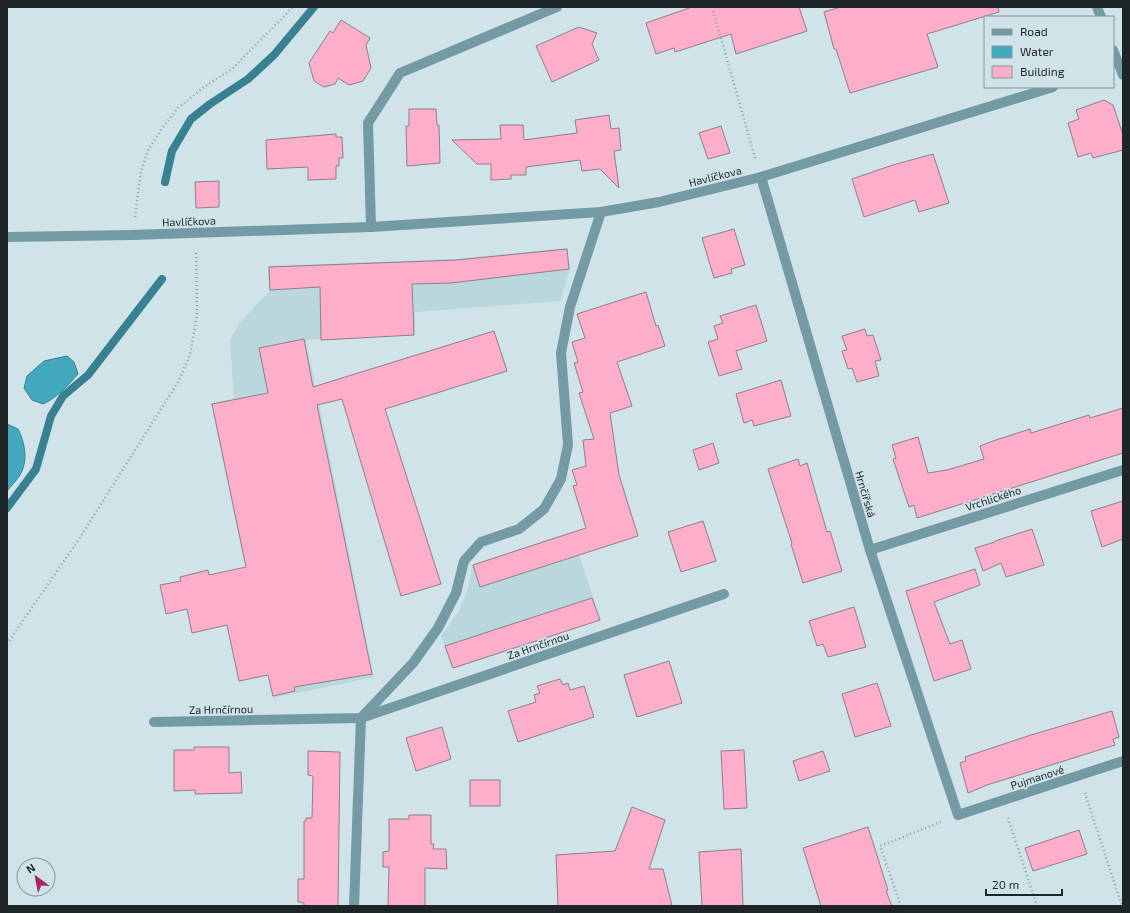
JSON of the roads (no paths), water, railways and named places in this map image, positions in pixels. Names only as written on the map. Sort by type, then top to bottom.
[{"type":"street","points":[[371,227],[368,123],[400,73],[557,7]]},
{"type":"street","points":[[1114,53],[1120,69]]},
{"type":"street","name":"Havlíčkova","points":[[7,237],[132,235],[371,227],[601,212],[659,202],[761,177],[1051,88]]},
{"type":"street","name":"Hrnčířská","points":[[761,177],[870,550],[958,815]]},
{"type":"street","points":[[354,906],[361,718],[413,663],[438,628],[456,593],[464,561],[481,542],[519,529],[544,509],[561,479],[568,445],[561,353],[570,307],[601,212]]},
{"type":"street","name":"Vrchlického","points":[[870,550],[1123,470]]},
{"type":"street","name":"Za Hrnčírnou","points":[[154,722],[361,718],[724,594]]},
{"type":"street","name":"Pujmanové","points":[[958,815],[1123,761]]},
{"type":"water","points":[[67,356],[74,362],[78,374],[62,391],[43,404],[32,400],[24,388],[27,376],[44,361]]},
{"type":"water","points":[[7,424],[18,429],[22,439],[25,460],[22,471],[7,491]]},
{"type":"waterway","points":[[165,182],[172,151],[191,119],[210,104],[248,79],[274,55],[314,7]]},
{"type":"waterway","points":[[7,508],[36,469],[51,416],[63,396],[88,375],[162,279]]}]
